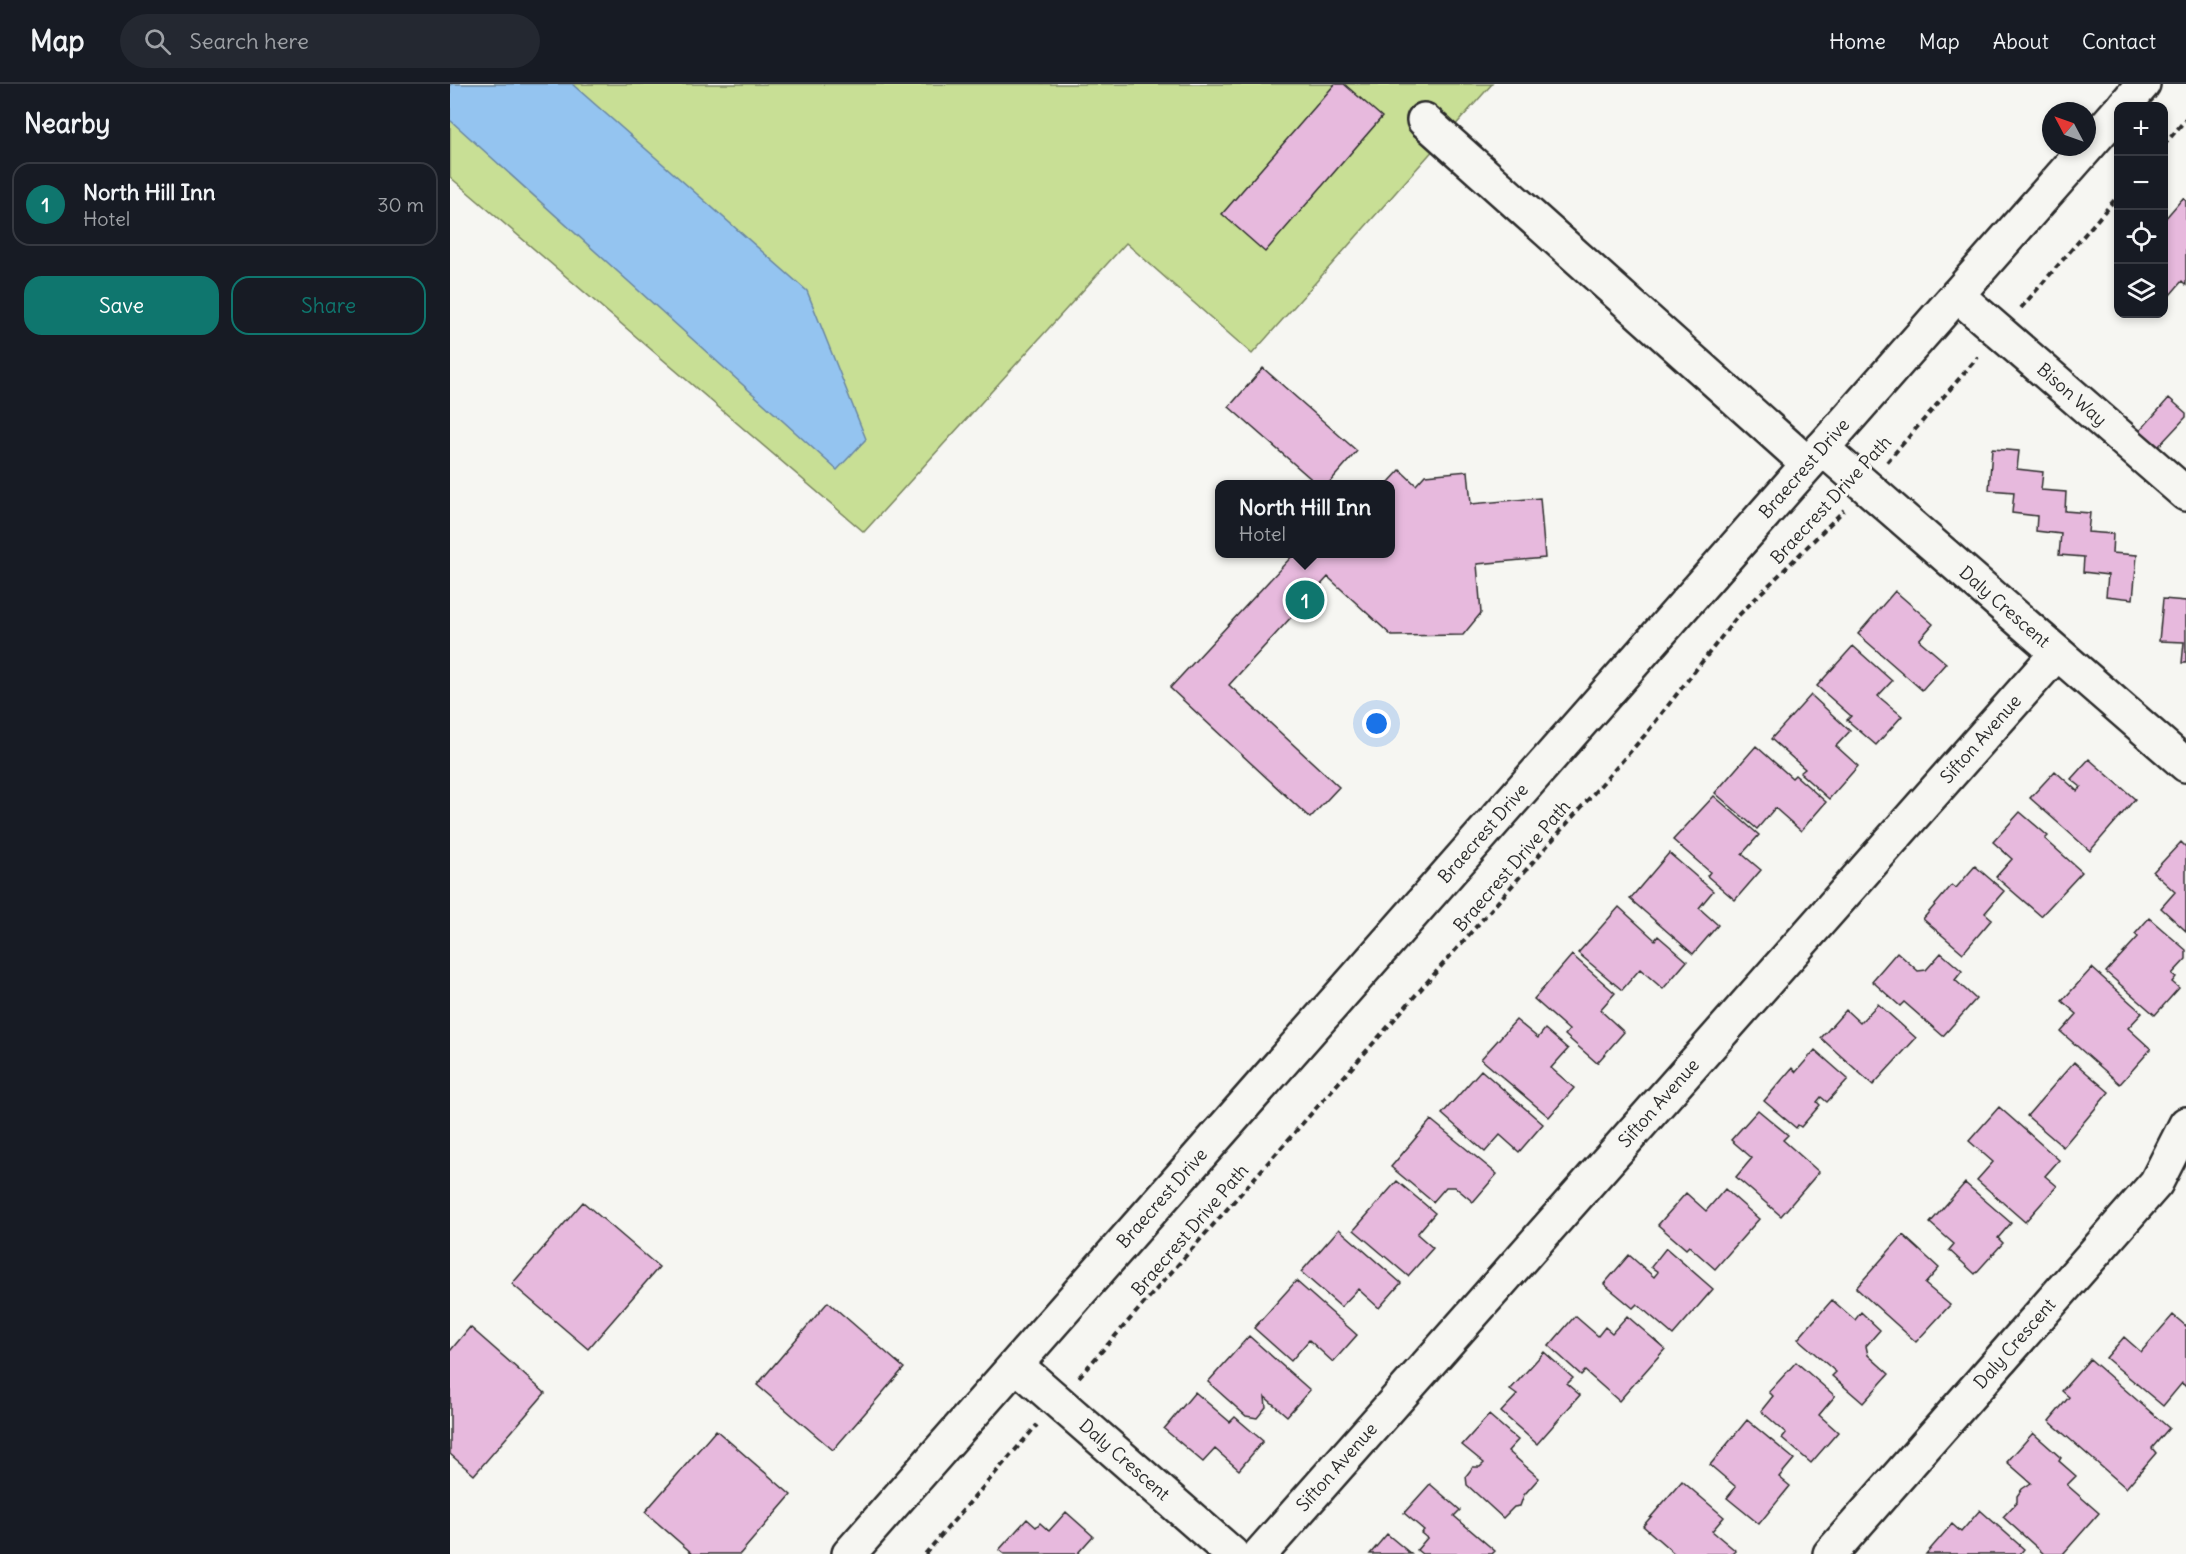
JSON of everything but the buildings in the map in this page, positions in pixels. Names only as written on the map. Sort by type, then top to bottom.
[{"type":"street","points":[[2127,102],[2143,84]]},
{"type":"street","name":"Braecrest Drive","points":[[849,1554],[2114,117]]},
{"type":"street","name":"Daly Crescent","points":[[1424,120],[1815,456],[1866,486],[2186,765]]},
{"type":"street","name":"Bison Way","points":[[1957,295],[2186,494]]},
{"type":"street","name":"Sifton Avenue","points":[[1260,1554],[2057,653]]},
{"type":"street","name":"Daly Crescent","points":[[1830,1554],[2157,1184],[2186,1124]]},
{"type":"street","name":"Daly Crescent","points":[[1016,1365],[1232,1554]]},
{"type":"path","points":[[2168,139],[2186,119]]},
{"type":"path","name":"Braecrest Drive Path","points":[[925,1554],[1056,1402],[1645,735],[1737,617],[1837,519],[2114,201]]},
{"type":"green space","points":[[450,84],[1492,84],[1252,354],[1126,243],[864,532],[450,177]]},
{"type":"water","points":[[450,84],[572,84],[807,291],[866,439],[837,470],[450,120]]},
{"type":"place","name":"North Hill Inn","points":[[1305,600]]}]
